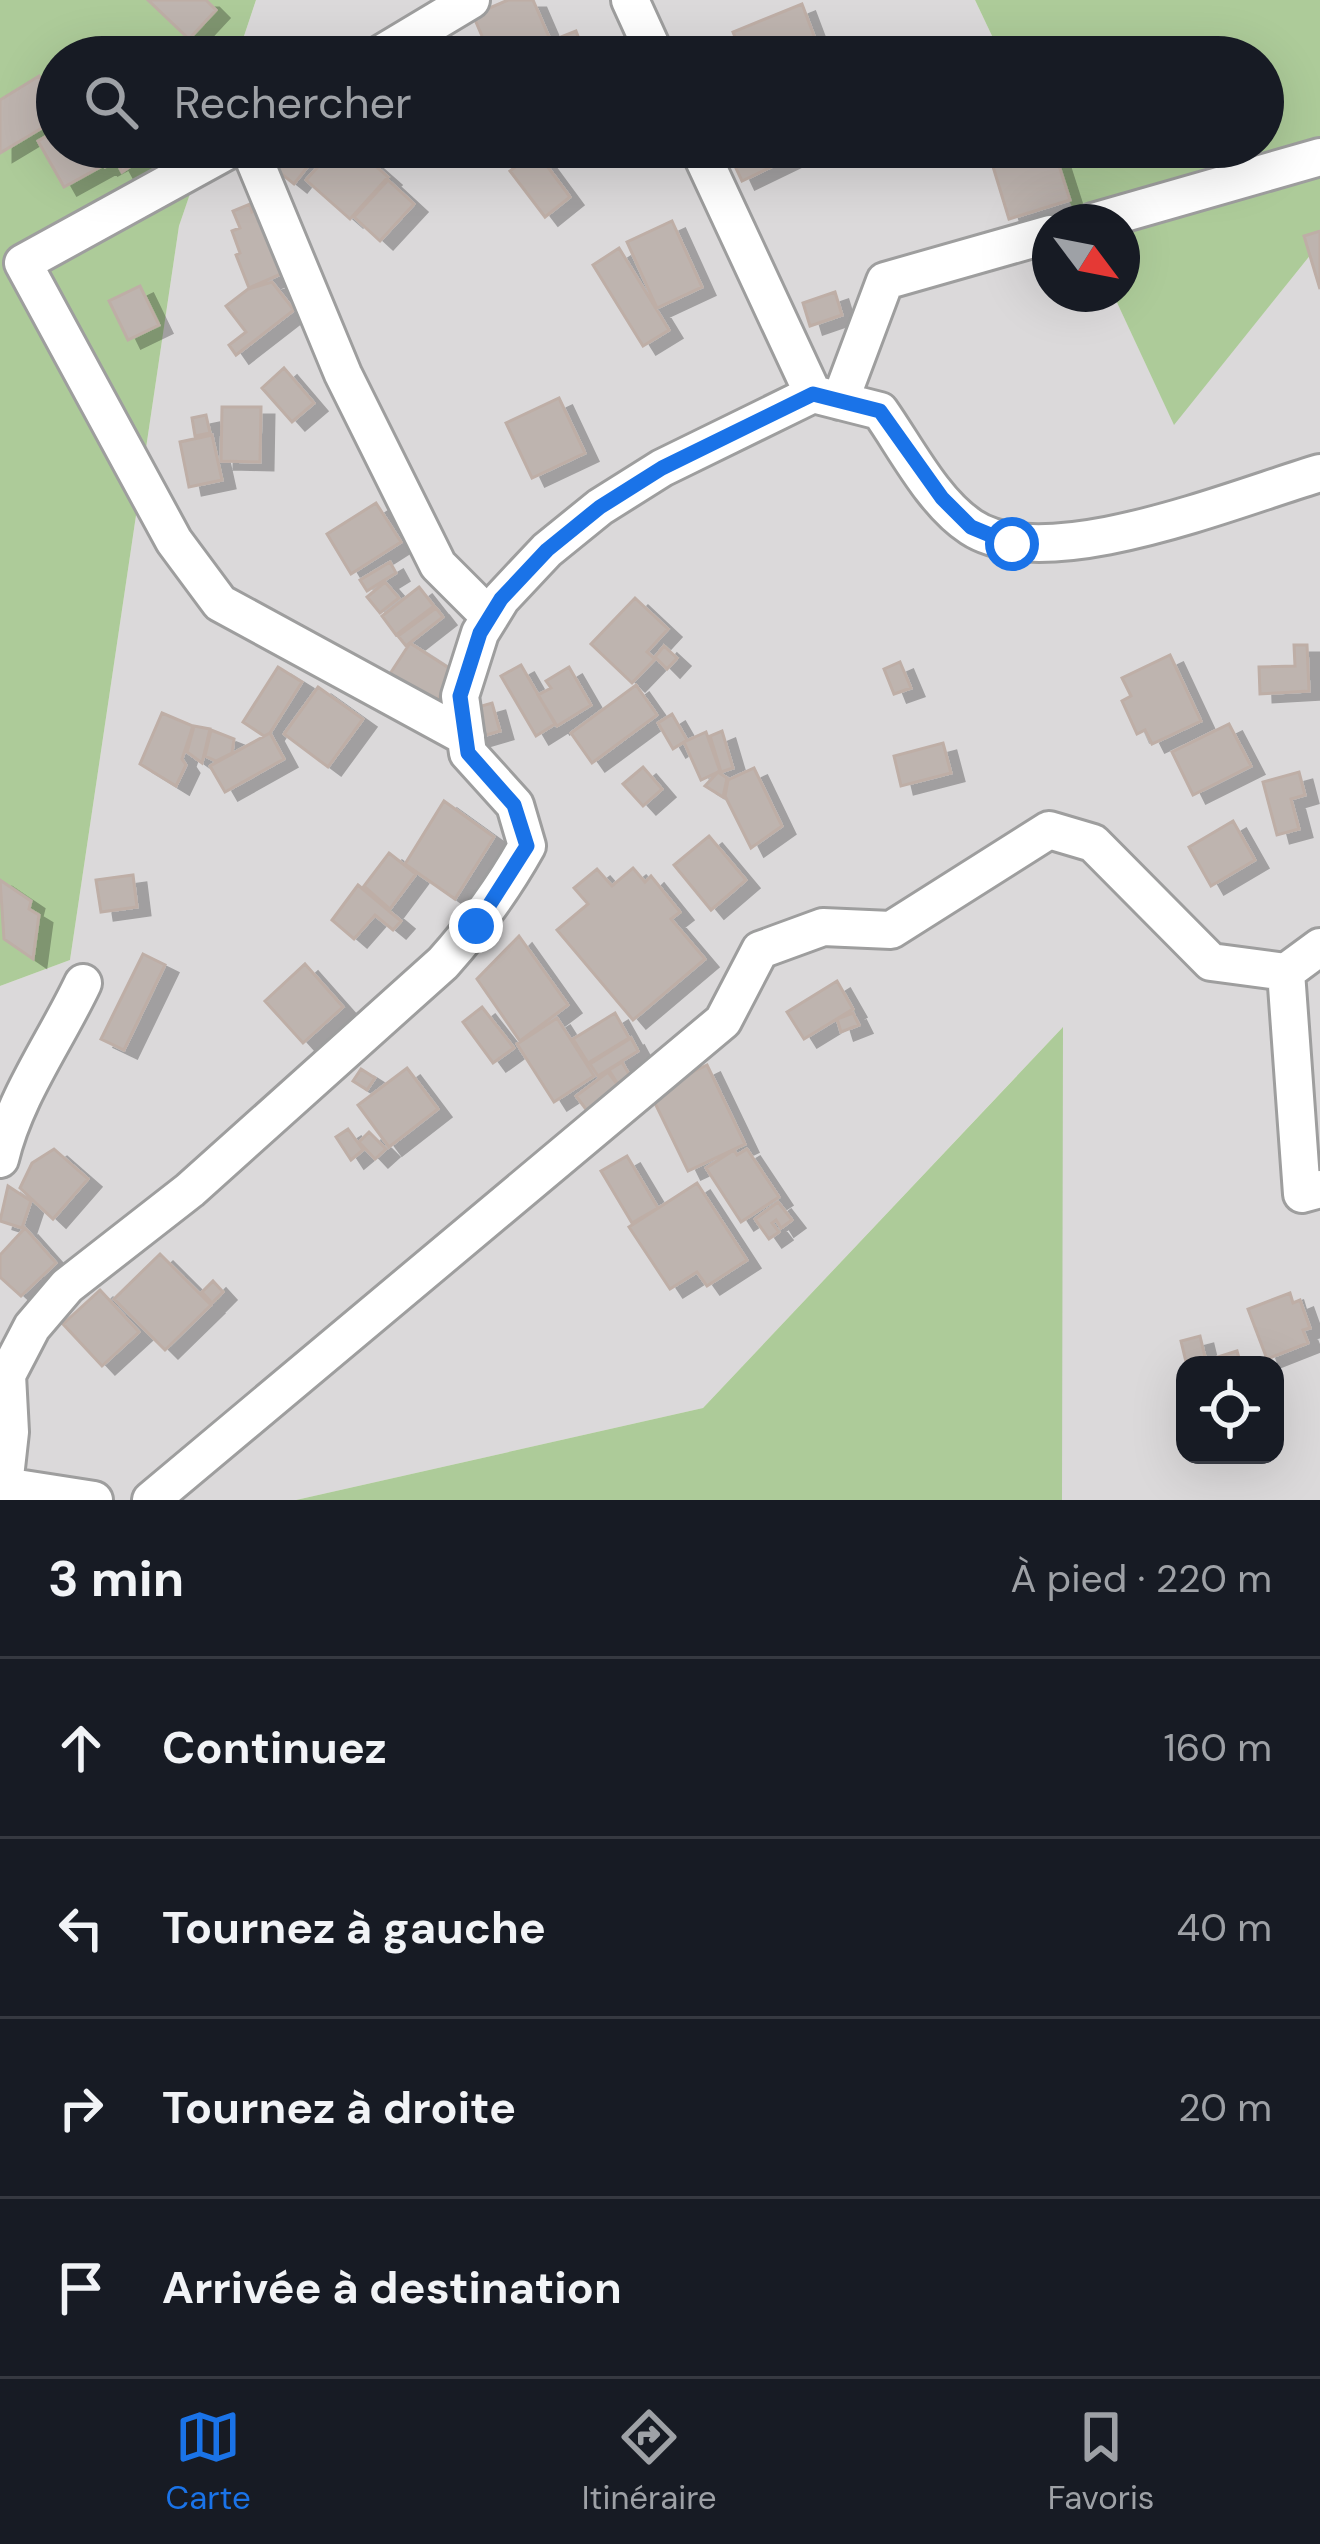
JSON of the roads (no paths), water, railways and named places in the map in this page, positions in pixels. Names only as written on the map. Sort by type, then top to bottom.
[{"type":"street","points":[[411,36],[471,0]]},
{"type":"street","points":[[630,0],[646,36]]},
{"type":"street","points":[[1284,167],[1320,157]]},
{"type":"street","points":[[196,168],[23,263],[174,541],[220,603],[466,737]]},
{"type":"street","points":[[258,168],[344,374],[438,565],[490,616]]},
{"type":"street","points":[[709,168],[826,398]]},
{"type":"street","points":[[1140,209],[1282,168]]},
{"type":"street","points":[[826,398],[885,281],[1032,239]]},
{"type":"street","points":[[94,1500],[2,1490],[10,1432],[7,1375],[32,1327],[67,1286],[190,1190],[400,1003],[476,926],[527,846],[514,805],[468,753],[460,696],[490,616],[547,550],[600,507],[662,468],[826,398],[880,411],[942,498],[971,527],[1012,544],[1048,544],[1131,531],[1320,473]]},
{"type":"street","points":[[151,1500],[723,1022],[760,950],[823,927],[890,930],[1049,830],[1093,843],[1211,962],[1286,972],[1320,946]]},
{"type":"street","points":[[1286,972],[1302,1194],[1320,1189]]},
{"type":"street","points":[[0,1159],[10,1118],[82,983]]},
{"type":"street","points":[[0,1320],[19,1352]]}]
